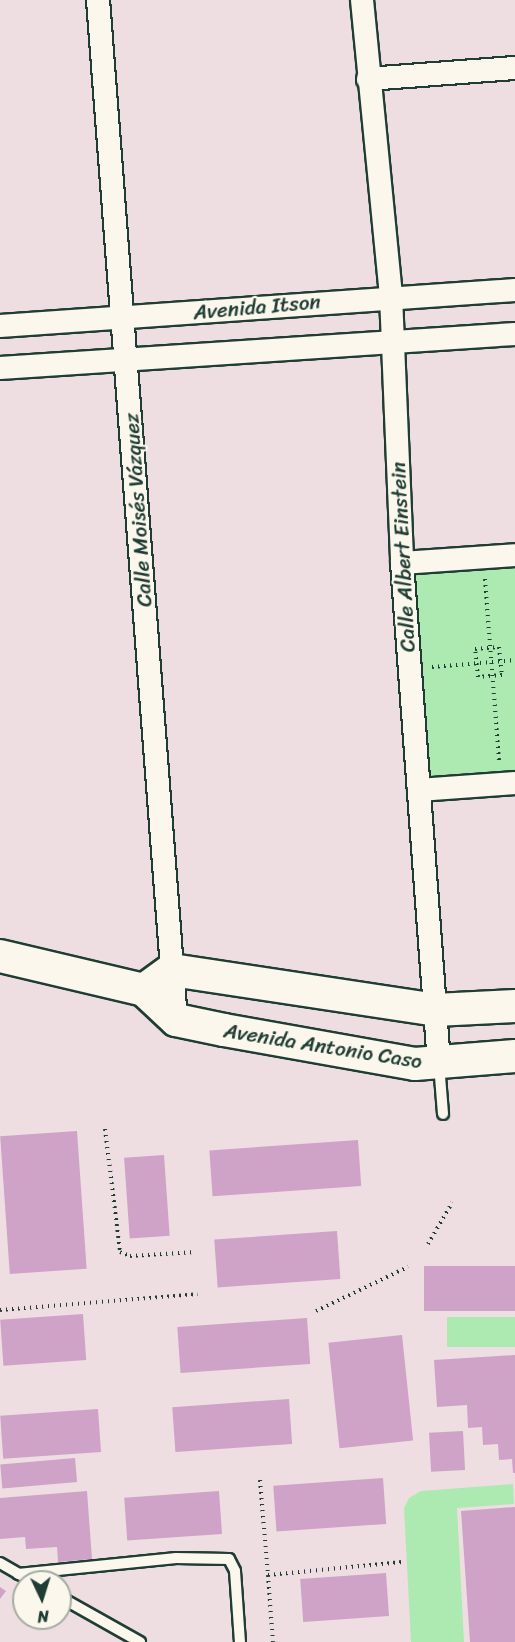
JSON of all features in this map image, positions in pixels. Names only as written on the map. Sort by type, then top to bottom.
[{"type":"street","name":"Calle Moisés Vázquez","points":[[98,0],[176,1020]]},
{"type":"street","name":"Calle Albert Einstein","points":[[362,0],[391,296],[402,562],[439,1063]]},
{"type":"street","points":[[368,79],[515,68]]},
{"type":"street","name":"Avenida Itson","points":[[0,326],[124,319],[391,296],[515,290]]},
{"type":"street","points":[[0,369],[515,334]]},
{"type":"street","points":[[402,562],[515,555]]},
{"type":"street","points":[[419,790],[515,783]]},
{"type":"street","points":[[0,956],[144,990],[176,1020]]},
{"type":"street","points":[[144,990],[172,970],[435,1010],[515,1006]]},
{"type":"street","name":"Avenida Antonio Caso","points":[[176,1020],[372,1058],[439,1063],[515,1056]]},
{"type":"lane","name":"Calle Albert Einstein","points":[[439,1063],[443,1114]]},
{"type":"lane","points":[[60,1570],[186,1558],[229,1559],[235,1571],[240,1642]]},
{"type":"lane","points":[[72,1604],[140,1642]]},
{"type":"path","points":[[485,572],[499,760]]},
{"type":"path","points":[[499,647],[502,675],[478,677],[475,649],[489,648],[499,647]]},
{"type":"path","points":[[428,656],[429,678]]},
{"type":"path","points":[[428,667],[515,660]]},
{"type":"path","points":[[489,761],[507,759]]},
{"type":"path","points":[[105,1129],[120,1252],[130,1256],[195,1252]]},
{"type":"path","points":[[428,1244],[452,1203]]},
{"type":"path","points":[[316,1311],[408,1267]]},
{"type":"path","points":[[0,1310],[197,1294]]},
{"type":"path","points":[[260,1480],[273,1642]]},
{"type":"path","points":[[268,1575],[402,1563]]},
{"type":"green space","points":[[515,565],[515,770],[429,776],[414,573]]},
{"type":"green space","points":[[447,1317],[515,1317],[515,1347],[447,1347]]},
{"type":"green space","points":[[513,1484],[514,1504],[457,1508],[464,1642],[411,1642],[404,1508],[409,1498],[421,1491]]},
{"type":"building","points":[[77,1131],[87,1269],[10,1274],[0,1136]]},
{"type":"building","points":[[358,1140],[361,1186],[213,1196],[209,1150]]},
{"type":"building","points":[[164,1155],[170,1236],[130,1239],[124,1158]]},
{"type":"building","points":[[337,1231],[340,1279],[218,1287],[214,1240]]},
{"type":"building","points":[[424,1266],[515,1266],[515,1311],[424,1311]]},
{"type":"building","points":[[83,1314],[86,1360],[3,1366],[0,1320]]},
{"type":"building","points":[[307,1318],[310,1364],[181,1373],[177,1327]]},
{"type":"building","points":[[402,1335],[413,1440],[339,1448],[328,1343]]},
{"type":"building","points":[[515,1355],[515,1473],[513,1473],[512,1459],[499,1460],[498,1444],[483,1445],[482,1427],[468,1428],[467,1405],[437,1407],[434,1360]]},
{"type":"building","points":[[289,1399],[292,1444],[175,1452],[172,1407]]},
{"type":"building","points":[[98,1409],[101,1452],[3,1459],[0,1416]]},
{"type":"building","points":[[463,1431],[465,1470],[431,1472],[429,1433]]},
{"type":"building","points":[[75,1458],[77,1482],[2,1488],[0,1465]]},
{"type":"building","points":[[383,1478],[386,1524],[276,1532],[273,1486]]},
{"type":"building","points":[[87,1491],[92,1559],[58,1562],[57,1547],[26,1549],[25,1537],[0,1539],[0,1498]]},
{"type":"building","points":[[219,1491],[222,1534],[127,1541],[124,1498]]},
{"type":"building","points":[[515,1507],[515,1642],[470,1642],[461,1511]]},
{"type":"building","points":[[386,1573],[389,1616],[303,1622],[300,1579]]},
{"type":"building","points":[[0,1587],[6,1591],[0,1599]]}]
